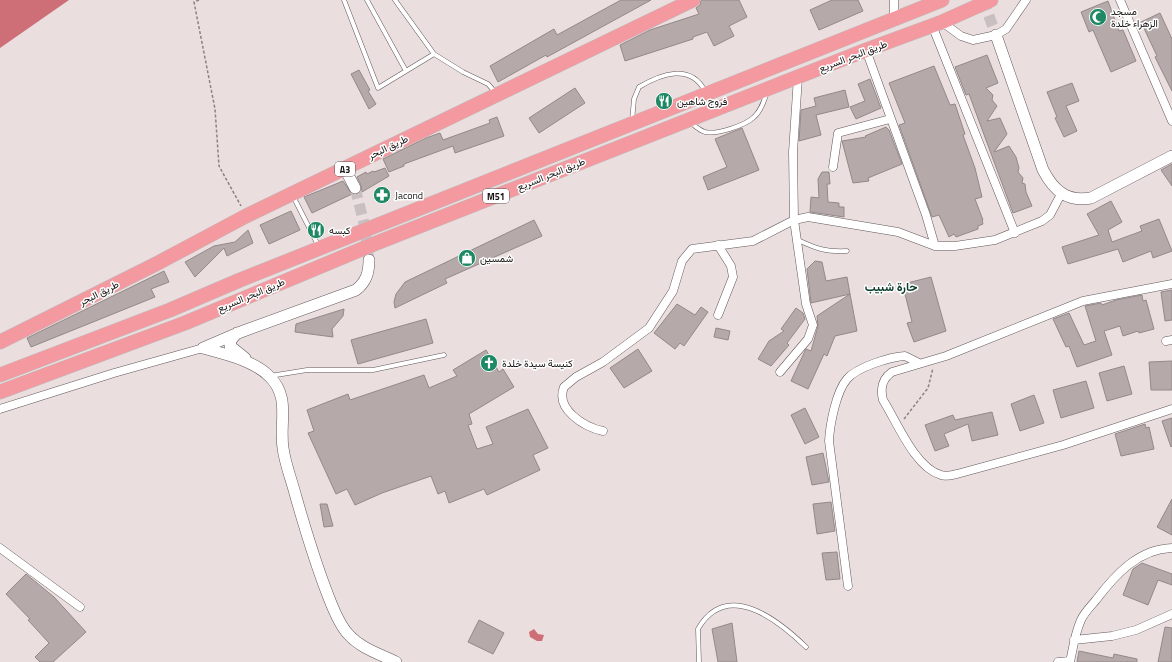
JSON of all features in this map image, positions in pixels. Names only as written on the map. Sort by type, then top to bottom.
[{"type":"highway","name":"طريق البحر","points":[[0,342],[156,264],[246,216],[293,195],[693,0]]},
{"type":"highway","name":"طريق البحر السريع","points":[[0,375],[170,310],[942,0]]},
{"type":"highway","name":"طريق البحر السريع","points":[[0,392],[185,323],[374,244],[866,50],[937,24],[991,0]]},
{"type":"street","points":[[894,0],[894,20]]},
{"type":"street","points":[[937,24],[961,36],[973,40],[996,35],[1006,29],[1026,0]]},
{"type":"street","points":[[1120,0],[1172,121]]},
{"type":"street","points":[[937,24],[1015,233]]},
{"type":"street","points":[[996,35],[1043,170],[1054,188],[1061,194],[1081,200],[1091,198],[1172,156]]},
{"type":"street","points":[[866,50],[926,215],[935,246]]},
{"type":"street","points":[[780,372],[808,339],[813,325],[806,304],[794,220],[792,152],[798,77]]},
{"type":"street","points":[[833,167],[838,133],[890,119]]},
{"type":"street","points":[[345,169],[355,188]]},
{"type":"street","points":[[602,430],[596,429],[570,413],[563,402],[564,387],[576,377],[603,362],[649,328],[673,290],[678,271],[686,254],[692,249],[753,241],[794,220],[815,218],[898,232],[935,246],[976,244],[995,240],[1042,222],[1050,215],[1061,194]]},
{"type":"street","points":[[718,245],[733,272],[733,277],[718,315]]},
{"type":"street","points":[[0,409],[121,370],[203,348],[238,333],[356,290],[368,273],[369,260]]},
{"type":"street","points":[[1172,284],[1082,301],[933,360],[892,372],[886,377],[881,387],[883,400],[923,464],[943,476],[950,476],[1063,445],[1172,409]]},
{"type":"street","points":[[238,333],[231,340],[230,346],[252,365]]},
{"type":"street","points":[[203,348],[252,365],[270,376],[284,400],[281,430],[283,452],[316,567],[332,605],[344,628],[355,642],[396,662]]},
{"type":"street","points":[[848,586],[830,441],[830,432],[840,392],[850,376],[875,363],[905,356],[919,364]]},
{"type":"street","points":[[0,548],[80,607]]},
{"type":"street","points":[[1058,662],[1070,662],[1074,640],[1082,618],[1112,579],[1139,557],[1150,551],[1172,548]]},
{"type":"street","points":[[1074,640],[1112,636],[1136,630],[1172,614]]},
{"type":"lane","points":[[344,0],[378,88],[434,54]]},
{"type":"lane","points":[[366,0],[406,71]]},
{"type":"lane","points":[[396,0],[434,54],[463,72],[488,84],[498,95]]},
{"type":"lane","points":[[631,124],[634,99],[639,87],[672,72],[686,75],[700,83],[707,95]]},
{"type":"lane","points":[[688,120],[699,130],[707,133],[717,133],[738,126],[754,118],[768,89]]},
{"type":"lane","points":[[293,195],[320,249]]},
{"type":"lane","points":[[796,239],[816,248],[830,252],[847,251]]},
{"type":"lane","points":[[270,376],[307,370],[373,370],[444,355]]},
{"type":"lane","points":[[699,662],[698,629],[708,615],[720,608],[736,606],[760,611],[784,626],[806,647]]},
{"type":"path","points":[[199,0],[194,2],[215,109],[219,166],[246,216]]},
{"type":"path","points":[[898,425],[928,388],[933,372],[933,360]]},
{"type":"shaded area","points":[[0,0],[69,0],[0,48]]},
{"type":"shaded area","points":[[534,629],[538,634],[544,635],[542,641],[537,641],[530,637],[529,632]]},
{"type":"building","points":[[621,0],[651,0],[498,82],[490,66],[554,29],[557,35]]},
{"type":"building","points":[[701,0],[739,0],[747,17],[729,26],[734,36],[714,46],[707,32],[693,37],[693,39],[625,61],[620,45],[650,30],[699,14],[696,8],[700,5]]},
{"type":"building","points":[[832,0],[858,0],[863,11],[819,30],[810,10]]},
{"type":"building","points":[[1108,1],[1119,31],[1123,30],[1136,61],[1111,72],[1093,30],[1089,32],[1081,12]]},
{"type":"building","points":[[1160,13],[1172,39],[1172,91],[1155,57],[1157,56],[1141,22]]},
{"type":"building","points":[[987,55],[998,83],[986,88],[993,95],[992,100],[997,106],[987,121],[1000,118],[1007,134],[994,152],[1009,146],[1016,157],[1019,168],[1018,172],[1023,178],[1022,183],[1025,184],[1026,192],[1032,206],[1013,213],[969,94],[966,95],[955,67]]},
{"type":"building","points":[[934,66],[950,105],[955,104],[965,134],[963,135],[975,168],[982,197],[975,199],[983,220],[983,224],[978,226],[978,229],[956,237],[954,234],[949,237],[939,215],[932,217],[899,125],[905,123],[889,83]]},
{"type":"building","points":[[359,70],[370,90],[368,91],[376,104],[369,109],[351,74]]},
{"type":"building","points":[[870,79],[881,108],[856,119],[850,107],[865,101],[858,84]]},
{"type":"building","points":[[1072,83],[1079,101],[1066,106],[1077,131],[1064,137],[1055,118],[1057,117],[1047,92]]},
{"type":"building","points":[[575,88],[585,103],[539,133],[529,118]]},
{"type":"building","points":[[845,90],[849,107],[816,115],[821,135],[799,141],[801,110],[816,106],[814,98]]},
{"type":"building","points":[[497,117],[504,136],[455,153],[453,146],[404,164],[404,166],[389,172],[383,159],[426,138],[440,133],[443,140],[490,123],[489,120]]},
{"type":"building","points":[[886,127],[889,130],[902,164],[868,178],[869,181],[853,183],[842,141],[866,137],[865,136]]},
{"type":"building","points":[[742,128],[759,170],[708,190],[703,177],[727,167],[715,139]]},
{"type":"building","points":[[1172,164],[1172,186],[1161,170]]},
{"type":"building","points":[[385,168],[389,176],[362,192],[361,185],[357,177],[366,172],[367,174]]},
{"type":"building","points":[[822,172],[829,172],[830,184],[827,184],[828,202],[839,203],[839,207],[844,207],[844,217],[810,212],[811,197],[819,198],[818,179]]},
{"type":"building","points":[[343,181],[352,194],[312,213],[304,197]]},
{"type":"building","points":[[1111,201],[1122,222],[1108,230],[1112,242],[1142,231],[1140,226],[1159,219],[1172,251],[1153,258],[1151,251],[1123,262],[1118,249],[1068,264],[1062,247],[1099,235],[1087,214]]},
{"type":"building","points":[[291,211],[300,230],[269,244],[260,225]]},
{"type":"building","points":[[534,220],[542,236],[445,279],[447,283],[395,308],[394,302],[396,294],[405,282]]},
{"type":"building","points":[[248,230],[253,243],[227,256],[224,248],[195,277],[185,262],[214,246],[235,242]]},
{"type":"building","points":[[815,261],[822,262],[826,281],[847,277],[850,294],[811,303],[807,269]]},
{"type":"building","points":[[164,271],[169,282],[151,289],[155,297],[31,347],[27,338]]},
{"type":"building","points":[[931,277],[946,331],[914,342],[907,323],[912,322],[904,290],[909,289],[907,283]]},
{"type":"building","points":[[1172,290],[1172,320],[1165,321],[1161,292]]},
{"type":"building","points":[[850,294],[857,331],[835,336],[827,356],[824,354],[808,389],[791,381],[806,349],[811,351],[818,326],[817,316]]},
{"type":"building","points":[[1142,295],[1143,301],[1146,300],[1154,329],[1139,333],[1138,331],[1123,336],[1120,326],[1104,331],[1112,355],[1077,367],[1069,346],[1066,347],[1053,319],[1069,313],[1084,345],[1096,341],[1085,306],[1101,303],[1102,305],[1116,300]]},
{"type":"building","points":[[677,304],[695,315],[701,307],[708,312],[684,346],[680,343],[675,349],[654,333]]},
{"type":"building","points":[[796,308],[803,313],[805,319],[787,343],[789,345],[771,366],[758,359],[769,341],[784,331],[781,329]]},
{"type":"building","points":[[344,309],[343,316],[332,329],[333,337],[295,332],[296,324]]},
{"type":"building","points":[[426,319],[433,343],[358,364],[351,340]]},
{"type":"building","points":[[716,328],[730,331],[728,340],[714,337]]},
{"type":"building","points":[[638,349],[652,371],[624,388],[610,368]]},
{"type":"building","points":[[486,350],[499,372],[503,369],[514,387],[469,414],[472,424],[468,425],[477,449],[493,444],[486,427],[528,409],[548,448],[533,455],[540,470],[487,495],[484,489],[449,503],[445,491],[438,494],[431,476],[382,493],[355,505],[347,489],[336,494],[308,433],[314,431],[307,410],[348,394],[350,400],[424,375],[429,388],[457,376],[453,370]]},
{"type":"building","points":[[1172,361],[1172,390],[1151,390],[1149,362]]},
{"type":"building","points":[[1124,366],[1132,394],[1107,401],[1099,373]]},
{"type":"building","points":[[1086,381],[1094,408],[1061,418],[1053,390]]},
{"type":"building","points":[[1034,395],[1044,423],[1020,431],[1011,404]]},
{"type":"building","points":[[805,408],[819,437],[805,444],[791,415]]},
{"type":"building","points":[[992,412],[998,435],[972,441],[968,424],[944,434],[949,446],[935,451],[925,425],[953,415],[955,420]]},
{"type":"building","points":[[1172,418],[1172,446],[1171,447],[1162,421]]},
{"type":"building","points":[[1145,424],[1146,428],[1149,427],[1154,449],[1121,456],[1115,434]]},
{"type":"building","points":[[823,453],[829,482],[812,485],[806,457]]},
{"type":"building","points":[[1172,499],[1172,535],[1157,527]]},
{"type":"building","points":[[831,502],[835,531],[817,534],[813,504]]},
{"type":"building","points":[[320,504],[327,504],[333,526],[324,527]]},
{"type":"building","points":[[837,552],[840,579],[826,580],[822,553]]},
{"type":"building","points":[[1142,563],[1172,574],[1172,585],[1158,580],[1148,605],[1123,595],[1133,569]]},
{"type":"building","points":[[26,574],[54,597],[86,632],[53,662],[40,662],[35,657],[49,643],[28,620],[30,619],[6,594]]},
{"type":"building","points":[[479,620],[504,633],[493,654],[468,642]]},
{"type":"building","points":[[732,623],[737,662],[718,662],[712,629]]},
{"type":"building","points":[[1165,627],[1172,628],[1172,662],[1158,662]]},
{"type":"building","points":[[1079,651],[1113,658],[1114,654],[1137,659],[1137,662],[1077,662]]},
{"type":"tunnel","points":[[983,0],[996,35]]},
{"type":"tunnel","points":[[355,188],[364,223],[369,260]]},
{"type":"place","name":"مسجد الزهراء خلدة","points":[[1098,17]]},
{"type":"place","name":"فروج شاهين","points":[[664,101]]},
{"type":"place","name":"Jacond","points":[[382,195]]},
{"type":"place","name":"كبسه","points":[[316,230]]},
{"type":"place","name":"شمسين","points":[[467,258]]},
{"type":"place","name":"كنيسة سيدة خلدة","points":[[489,363]]},
{"type":"district","name":"حارة شبيب","points":[[891,286]]}]
